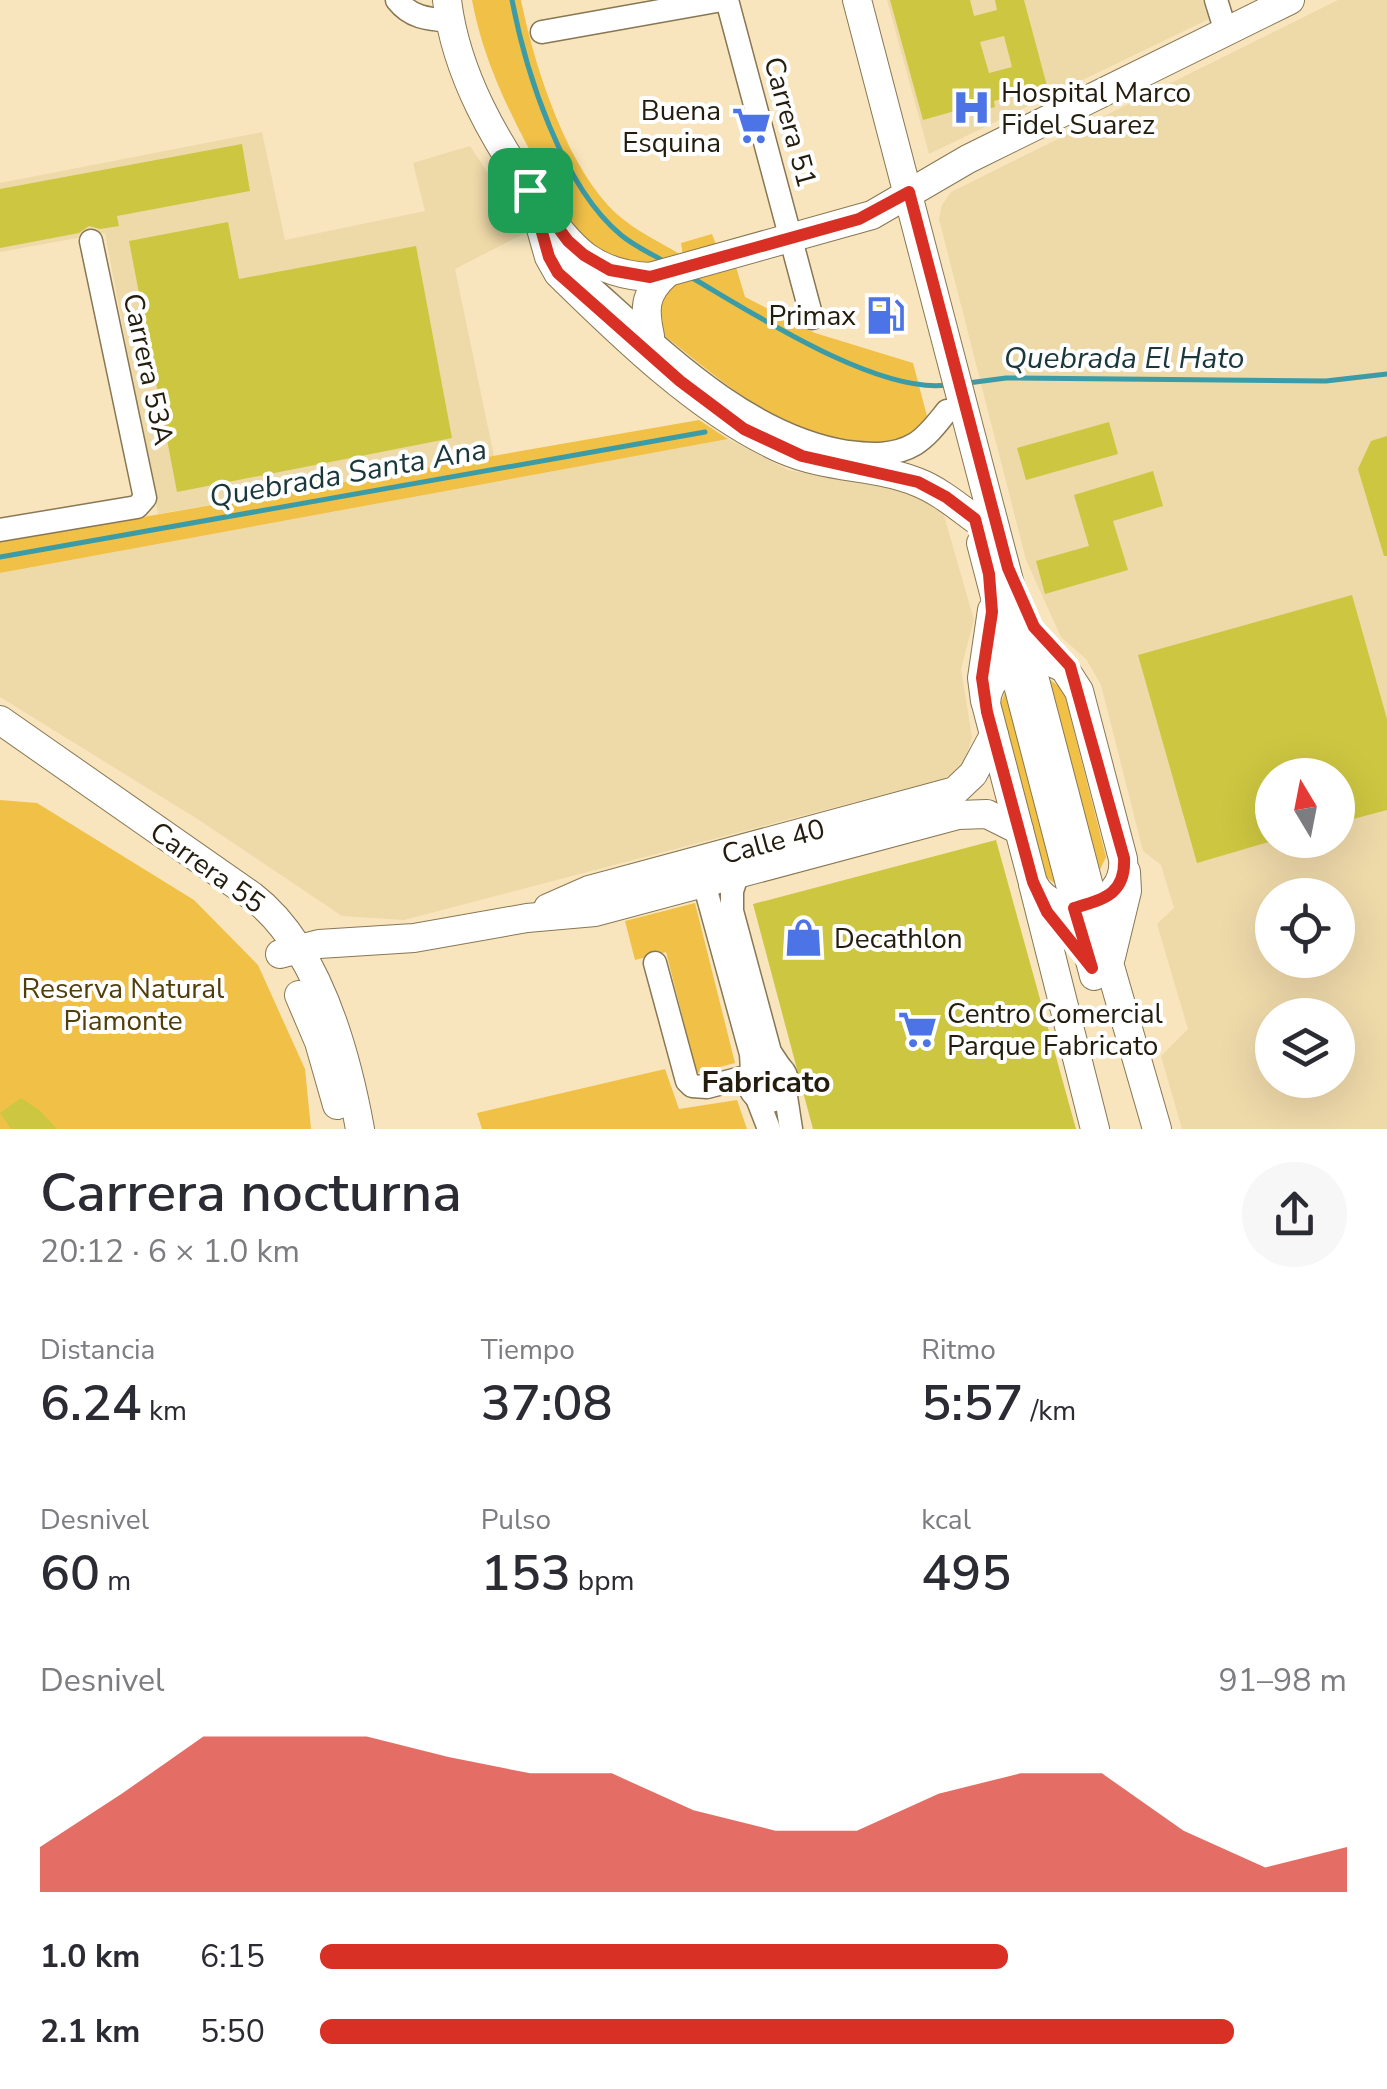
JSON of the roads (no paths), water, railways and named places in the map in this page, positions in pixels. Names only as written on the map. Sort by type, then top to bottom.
[{"type":"main road","points":[[839,0],[901,198]]},
{"type":"main road","points":[[856,0],[901,198],[944,360],[975,519],[998,571],[1034,627],[1070,666],[1124,858],[1126,891],[1100,966]]},
{"type":"main road","points":[[448,10],[455,46],[474,94],[530,190],[568,241],[596,263],[624,274],[666,274],[859,219],[968,159],[1290,0]]},
{"type":"main road","points":[[530,190],[546,247],[563,278],[680,381],[744,429],[802,456],[918,482],[975,519]]},
{"type":"main road","points":[[650,336],[647,297],[666,274]]},
{"type":"main road","points":[[952,404],[1100,966],[1138,1129]]},
{"type":"main road","points":[[998,571],[982,678],[990,724],[1095,1129]]},
{"type":"main road","points":[[1022,663],[1055,662],[1072,676],[1079,690]]},
{"type":"main road","name":"Calle 40","points":[[289,951],[414,938],[526,918],[589,890],[706,870],[955,791],[973,774],[990,724],[986,696],[992,682],[1022,663]]},
{"type":"main road","name":"Carrera 55","points":[[0,720],[264,905],[287,930],[289,951],[342,1129]]},
{"type":"main road","name":"Carrera 55","points":[[0,738],[238,904],[289,951],[318,991],[340,1042],[360,1129]]},
{"type":"main road","name":"Calle 40","points":[[706,870],[738,874],[958,815],[986,814],[1020,830]]},
{"type":"main road","points":[[1033,882],[1048,902],[1058,907],[1084,905],[1106,898],[1120,886],[1124,858]]},
{"type":"main road","points":[[1033,882],[1047,912],[1100,966],[1157,1129]]},
{"type":"main road","points":[[264,905],[310,924],[377,940]]},
{"type":"main road","points":[[318,991],[318,972],[329,956],[377,940]]},
{"type":"street","points":[[397,0],[406,12],[424,19],[448,10]]},
{"type":"street","points":[[542,32],[724,0]]},
{"type":"street","name":"Carrera 51","points":[[724,0],[812,318]]},
{"type":"street","points":[[1216,0],[1226,32]]},
{"type":"street","name":"Carrera 53A","points":[[0,530],[137,506],[144,498],[92,241]]},
{"type":"street","points":[[546,247],[745,413],[780,432],[819,446],[874,454],[919,442],[952,404]]},
{"type":"street","points":[[706,870],[751,1054],[753,1082],[769,1129]]},
{"type":"street","points":[[738,874],[732,891],[732,911],[770,1052],[782,1079],[790,1129]]},
{"type":"street","points":[[654,963],[687,1080],[692,1086],[753,1082],[768,1063],[782,1079]]},
{"type":"street","points":[[753,1082],[770,1101],[782,1079]]},
{"type":"waterway","name":"Quebrada El Hato","points":[[512,0],[537,94],[581,188],[621,235],[667,263]]},
{"type":"waterway","name":"Quebrada El Hato","points":[[689,276],[779,329],[851,364],[885,377],[947,385]]},
{"type":"waterway","name":"Quebrada El Hato","points":[[968,383],[1006,378],[1326,381],[1387,374]]},
{"type":"waterway","name":"Quebrada Santa Ana","points":[[0,557],[705,432]]},
{"type":"place","name":"Hospital Marco Fidel Suarez","points":[[971,108]]},
{"type":"place","name":"Buena Esquina","points":[[751,126]]},
{"type":"place","name":"Primax","points":[[886,315]]},
{"type":"place","name":"Decathlon","points":[[804,938]]},
{"type":"place","name":"Centro Comercial Parque Fabricato","points":[[917,1029]]},
{"type":"district","name":"Fabricato","points":[[766,1082]]},
{"type":"park label","name":"Reserva Natural Piamonte","points":[[123,1004]]}]
